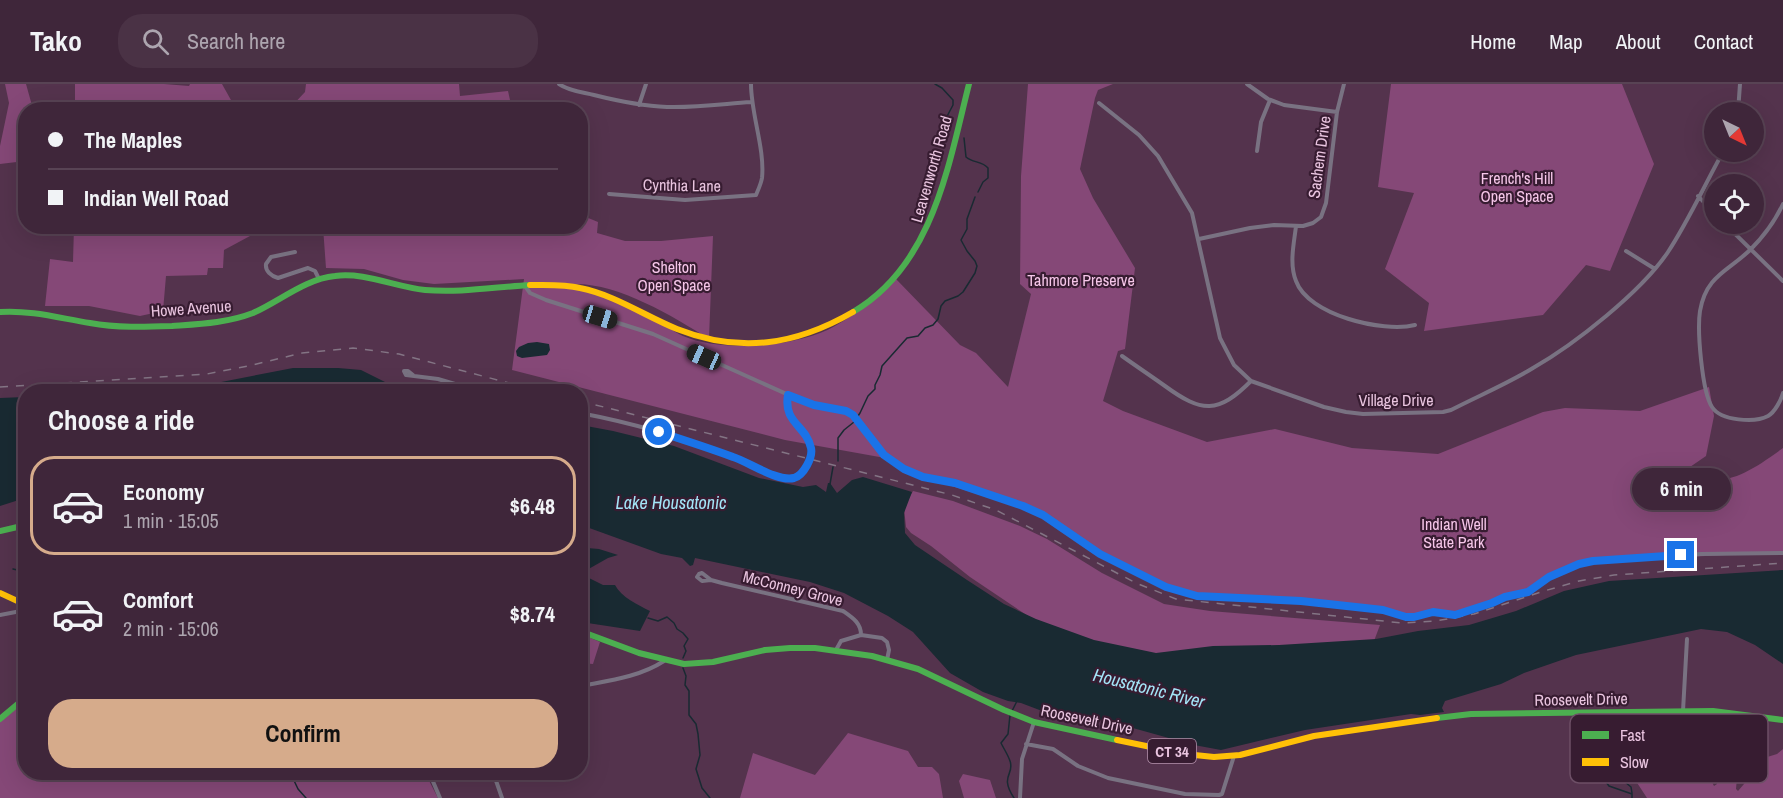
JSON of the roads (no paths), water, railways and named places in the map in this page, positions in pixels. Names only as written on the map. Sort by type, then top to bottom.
[{"type":"main road","name":"Leavenworth Road","points":[[446,290],[565,286],[590,290],[677,330],[718,341],[758,344],[796,337],[826,327],[857,311],[872,300],[890,284],[920,246],[938,202],[969,84]]},
{"type":"main road","name":"Howe Avenue","points":[[0,312],[24,310],[40,312],[102,325],[221,322],[248,316],[319,279],[352,275],[408,288],[446,290]]},
{"type":"main road","points":[[0,531],[18,527]]},
{"type":"main road","points":[[0,594],[18,602]]},
{"type":"main road","name":"Roosevelt Drive","points":[[588,634],[664,661],[699,664],[779,648],[836,650],[915,668],[1034,722],[1192,755],[1214,757],[1234,756],[1314,736],[1440,717],[1683,711],[1745,714]]},
{"type":"main road","points":[[0,719],[18,704]]},
{"type":"main road","name":"Roosevelt Drive","points":[[1768,718],[1783,720]]},
{"type":"street","points":[[559,84],[570,90],[639,105],[695,107],[751,102],[751,84]]},
{"type":"street","points":[[639,105],[646,84]]},
{"type":"street","points":[[1247,84],[1270,100],[1284,105],[1337,112]]},
{"type":"street","name":"Sachem Drive","points":[[1199,239],[1250,228],[1313,223],[1320,217],[1326,203],[1337,112],[1344,84]]},
{"type":"street","points":[[1739,102],[1740,84]]},
{"type":"street","points":[[1257,151],[1261,122],[1270,100]]},
{"type":"street","name":"Cynthia Lane","points":[[609,194],[685,200],[756,195],[762,179],[751,102]]},
{"type":"street","name":"Village Drive","points":[[1099,103],[1139,135],[1158,156],[1192,213],[1220,338],[1234,365],[1251,381],[1346,412],[1408,413],[1451,410],[1525,373],[1550,357],[1626,298],[1655,269],[1681,231],[1717,162]]},
{"type":"street","points":[[1698,196],[1704,202]]},
{"type":"street","points":[[1783,204],[1775,220],[1751,250],[1715,277],[1705,295],[1700,312],[1700,349],[1707,398],[1713,409],[1732,418],[1755,419],[1770,415],[1783,393]]},
{"type":"street","points":[[1296,226],[1292,259],[1293,272],[1302,293],[1308,300],[1336,314],[1383,327],[1402,328],[1415,325]]},
{"type":"street","points":[[1735,234],[1783,281]]},
{"type":"street","points":[[1626,251],[1655,269]]},
{"type":"street","points":[[295,252],[271,257],[266,264],[267,270],[278,278],[308,268],[315,271],[319,279]]},
{"type":"street","points":[[525,286],[530,293],[546,300],[633,327],[788,395],[814,405],[846,411],[856,417],[884,455],[904,469],[923,477],[955,483],[1023,506],[1043,515],[1100,554],[1166,587],[1197,596],[1301,601],[1383,610],[1406,617],[1433,612],[1455,615],[1505,597],[1528,592],[1558,572],[1593,561],[1670,555],[1783,553]]},
{"type":"street","points":[[1122,356],[1186,402],[1203,406],[1228,401],[1251,381]]},
{"type":"street","points":[[413,375],[455,384]]},
{"type":"street","points":[[588,415],[639,425],[736,457],[782,477],[793,478],[801,473],[810,459],[811,449],[807,437],[790,418],[787,408],[788,395]]},
{"type":"street","name":"McConney Grove","points":[[711,580],[843,611],[855,619],[861,628],[861,635]]},
{"type":"street","points":[[0,615],[18,612]]},
{"type":"street","points":[[836,650],[841,641],[861,635],[882,638],[889,650],[886,660]]},
{"type":"street","points":[[1683,711],[1687,639]]},
{"type":"street","points":[[588,685],[634,674],[664,661]]},
{"type":"street","points":[[1020,798],[1021,767],[1034,722]]},
{"type":"street","points":[[1026,744],[1053,748],[1078,766],[1108,778],[1185,794],[1222,796],[1234,756]]},
{"type":"street","points":[[432,780],[440,798]]},
{"type":"street","points":[[496,780],[502,798]]},
{"type":"water","points":[[537,342],[549,344],[550,350],[547,355],[522,358],[517,356],[516,351],[519,347]]},
{"type":"water","points":[[293,368],[338,368],[361,370],[389,384],[211,384]]},
{"type":"water","points":[[18,397],[18,500],[0,506],[0,398]]},
{"type":"water","name":"Lake Housatonic","points":[[588,426],[674,446],[759,478],[803,487],[816,485],[826,492],[828,483],[837,493],[852,480],[863,477],[912,492],[904,513],[905,533],[915,545],[967,580],[1004,604],[1036,619],[1094,640],[1156,653],[1213,646],[1279,645],[1376,639],[1469,625],[1516,611],[1564,591],[1609,581],[1783,570],[1783,664],[1755,645],[1727,632],[1701,629],[1576,655],[1524,673],[1501,684],[1445,701],[1442,708],[1444,712],[1411,714],[1305,730],[1221,750],[1194,745],[1104,720],[1077,719],[1050,714],[1021,703],[1008,701],[983,692],[950,673],[913,632],[844,593],[810,582],[695,558],[693,565],[690,566],[682,558],[661,554],[588,528]]},
{"type":"water","name":"Lake Housatonic","points":[[588,548],[618,555],[588,569]]},
{"type":"water","name":"Lake Housatonic","points":[[588,578],[603,585],[615,585],[626,597],[650,611],[640,631],[588,623]]},
{"type":"waterway","points":[[935,84],[953,100],[953,105],[944,122],[947,125]]},
{"type":"waterway","points":[[964,138],[966,157],[988,168],[988,178],[978,192]]},
{"type":"waterway","points":[[838,461],[838,438],[854,422],[868,396],[875,389],[882,366],[907,338],[918,336],[925,328],[933,325],[945,301],[963,292],[975,273],[977,266],[975,261],[961,240],[967,229],[967,219],[975,197]]},
{"type":"waterway","points":[[830,484],[833,467]]},
{"type":"waterway","points":[[13,569],[18,570]]},
{"type":"waterway","points":[[648,618],[658,621],[667,617],[683,633],[688,639],[684,646],[686,651],[683,658]]},
{"type":"waterway","points":[[683,668],[686,676],[685,685],[689,691],[689,715],[696,724],[698,734],[700,755],[696,769],[702,788],[710,798]]},
{"type":"waterway","points":[[1012,711],[1017,701]]},
{"type":"waterway","points":[[1010,715],[1008,734],[1001,743],[1010,761],[1011,769],[1007,780],[1014,798]]},
{"type":"waterway","points":[[294,780],[306,798]]},
{"type":"waterway","points":[[1607,783],[1609,786],[1632,794],[1632,798]]},
{"type":"waterway","points":[[1626,783],[1631,787],[1632,793]]},
{"type":"railway","points":[[48,384],[207,374],[302,353],[353,348],[399,354],[513,384]]},
{"type":"railway","points":[[0,387],[18,386]]},
{"type":"railway","points":[[588,403],[952,495],[996,510],[1136,583],[1176,599],[1402,623],[1436,621],[1474,614],[1579,581],[1614,575],[1783,563]]},
{"type":"park label","name":"French's Hill Open Space","points":[[1517,187]]},
{"type":"park label","name":"Shelton Open Space","points":[[674,276]]},
{"type":"park label","name":"Tahmore Preserve","points":[[1081,280]]},
{"type":"park label","name":"Indian Well State Park","points":[[1454,533]]},
{"type":"water label","name":"Housatonic River","points":[[1149,688]]}]
